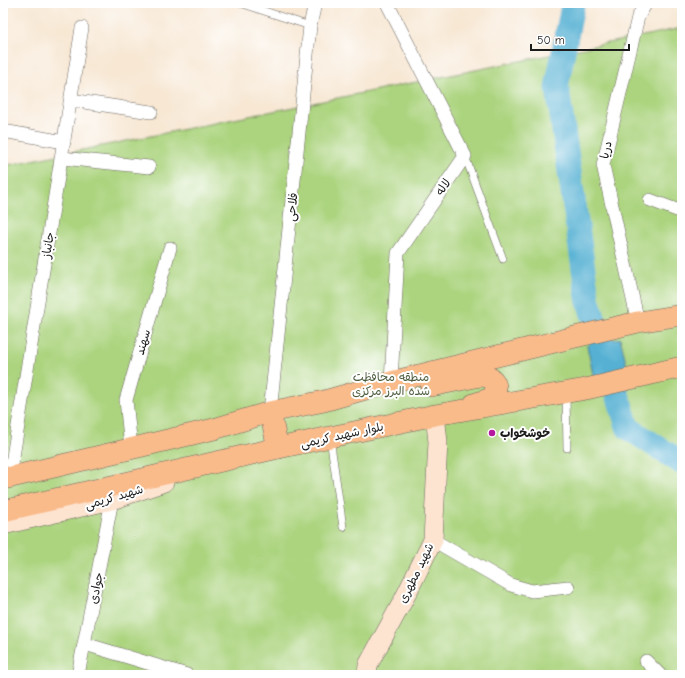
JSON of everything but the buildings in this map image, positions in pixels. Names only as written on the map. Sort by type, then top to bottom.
[{"type":"main road","points":[[6,469],[214,429],[270,412],[346,395],[391,382],[575,337],[638,322],[682,315]]},
{"type":"main road","name":"بلوار شهید کریمی","points":[[3,511],[278,448],[435,415],[576,391],[682,367]]},
{"type":"main road","points":[[346,395],[366,400],[480,376],[487,376],[493,380],[496,386],[495,393],[492,398],[435,415]]},
{"type":"main road","points":[[270,412],[278,448]]},
{"type":"main road","points":[[6,469],[106,441],[214,429]]},
{"type":"street","name":"فلاحی","points":[[270,412],[310,26],[315,3]]},
{"type":"street","points":[[387,3],[465,156]]},
{"type":"street","name":"دریا","points":[[638,322],[602,165],[638,17],[646,3]]},
{"type":"street","name":"جانباز","points":[[6,469],[62,158],[82,28]]},
{"type":"street","points":[[71,100],[151,112]]},
{"type":"street","points":[[3,131],[64,142]]},
{"type":"street","name":"لاله","points":[[391,382],[398,253],[465,156]]},
{"type":"street","points":[[62,158],[150,167]]},
{"type":"street","points":[[650,200],[682,212]]},
{"type":"street","name":"سهند","points":[[130,438],[126,400],[170,248]]},
{"type":"street","name":"شهید مطهری","points":[[367,675],[368,665],[404,599],[433,540],[438,442],[435,415]]},
{"type":"street","name":"شهید کریمی","points":[[3,525],[112,500],[223,461]]},
{"type":"street","name":"جوادی","points":[[78,675],[112,500]]},
{"type":"street","points":[[433,540],[510,585],[532,591],[568,587]]},
{"type":"street","points":[[85,644],[187,675]]},
{"type":"street","points":[[646,661],[660,675]]},
{"type":"lane","points":[[240,3],[310,26]]},
{"type":"lane","points":[[465,156],[503,259]]},
{"type":"lane","points":[[567,448],[576,391]]},
{"type":"lane","points":[[330,438],[343,527]]},
{"type":"green space","name":"منطقه محافظت شده البرز مرکزی","points":[[682,28],[682,675],[3,675],[3,166]]},
{"type":"water","points":[[620,338],[628,370],[594,379],[587,346]]},
{"type":"waterway","points":[[573,3],[557,85],[588,300],[628,428],[682,463]]},
{"type":"place","name":"خوشخواب","points":[[492,433]]}]
